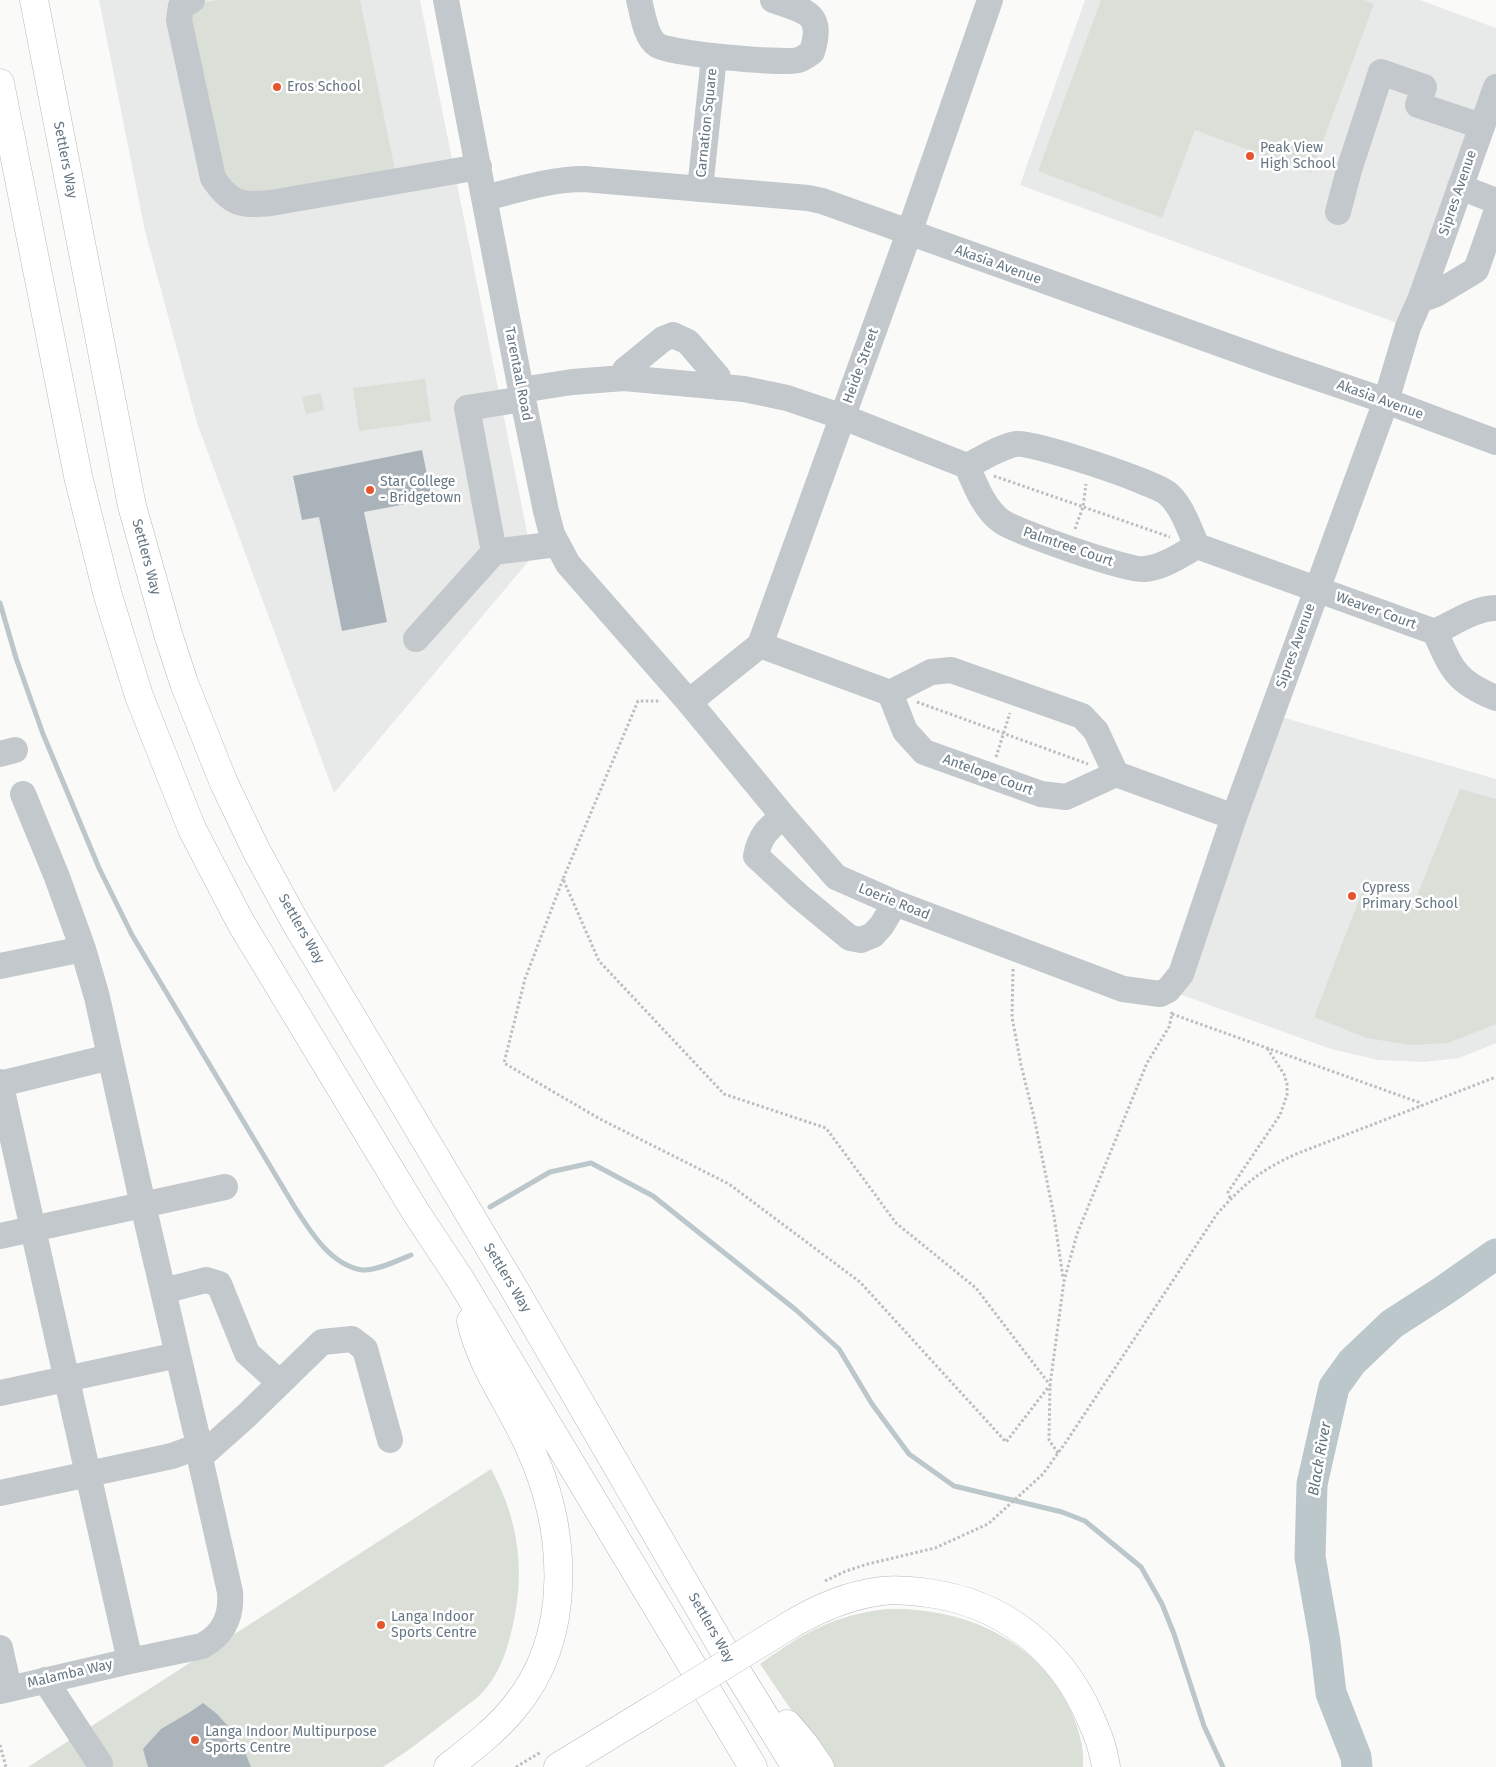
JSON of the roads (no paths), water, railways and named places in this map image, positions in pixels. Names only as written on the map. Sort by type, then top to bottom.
[{"type":"highway","name":"Settlers Way","points":[[34,0],[132,506],[160,608],[184,683],[223,782],[256,850],[294,920],[491,1251],[723,1649],[796,1767]]},
{"type":"highway","points":[[0,83],[78,476],[108,596],[138,696],[185,813],[209,864],[241,923],[296,1017],[415,1211],[465,1287],[753,1767]]},
{"type":"highway","points":[[448,1767],[501,1723],[530,1686],[549,1645],[556,1617],[558,1586],[555,1534],[548,1499],[529,1445],[496,1383],[478,1343],[471,1322],[465,1287]]},
{"type":"highway","points":[[558,1767],[814,1611],[862,1594],[885,1591],[913,1591],[946,1595],[975,1604],[1005,1618],[1026,1632],[1045,1649],[1081,1698],[1103,1747],[1106,1767]]},
{"type":"highway","points":[[723,1649],[804,1744],[820,1767]]},
{"type":"highway","points":[[1081,1698],[1089,1746],[1089,1767]]},
{"type":"street","points":[[192,0],[181,6],[179,20],[213,178],[220,190],[228,198],[238,203],[252,205],[271,203],[478,167]]},
{"type":"street","name":"Tarentaal Road","points":[[446,0],[522,394],[550,526],[568,564],[690,702]]},
{"type":"street","name":"Carnation Square","points":[[639,0],[647,30],[656,45],[667,50],[714,56],[798,60],[812,52],[817,36],[815,21],[806,12],[773,0]]},
{"type":"street","name":"Heide Street","points":[[760,645],[909,233],[990,0]]},
{"type":"street","name":"Carnation Square","points":[[700,189],[714,56]]},
{"type":"street","points":[[1338,212],[1349,170],[1381,72],[1424,87],[1418,105],[1481,126]]},
{"type":"street","name":"Sipres Avenue","points":[[1167,1000],[1181,974],[1234,817],[1386,401],[1408,327],[1420,300],[1496,87]]},
{"type":"street","name":"Akasia Avenue","points":[[485,198],[570,179],[602,180],[808,198],[822,201],[1274,363],[1386,401],[1496,442]]},
{"type":"street","points":[[1460,187],[1496,201]]},
{"type":"street","points":[[1420,300],[1436,294],[1476,270],[1496,213]]},
{"type":"street","points":[[624,378],[624,370],[663,339],[673,334],[688,342],[718,377],[718,386]]},
{"type":"street","points":[[494,552],[468,408],[572,382],[624,378],[718,386],[780,396],[843,417],[967,466],[1016,444],[1044,449],[1089,463],[1162,490],[1168,494],[1183,515],[1197,546],[1317,589]]},
{"type":"street","name":"Palmtree Court","points":[[967,466],[986,504],[1000,520],[1027,533],[1069,548],[1115,564],[1142,570],[1163,564],[1197,546]]},
{"type":"street","points":[[416,639],[494,552],[557,544]]},
{"type":"street","name":"Weaver Court","points":[[1317,589],[1436,632]]},
{"type":"street","points":[[1496,608],[1480,611],[1436,632],[1447,658],[1462,680],[1478,691],[1496,698]]},
{"type":"street","points":[[690,702],[760,645],[890,693],[931,672],[951,670],[1082,716],[1096,731],[1116,774],[1234,817]]},
{"type":"street","name":"Antelope Court","points":[[890,693],[905,731],[924,752],[1041,794],[1066,797],[1116,774]]},
{"type":"street","name":"Loerie Road","points":[[690,702],[836,877],[895,903],[1123,989],[1167,1000]]},
{"type":"street","name":"Malamba Way","points":[[0,1648],[4,1690],[202,1646],[220,1633],[230,1614],[230,1592],[196,1432],[97,997],[83,949],[57,877],[23,794]]},
{"type":"street","points":[[784,816],[768,830],[759,842],[756,856],[799,896],[850,938],[861,940],[873,935],[882,925],[895,903]]},
{"type":"street","points":[[0,966],[83,949]]},
{"type":"street","points":[[110,1057],[0,1083],[130,1661]]},
{"type":"street","points":[[0,1236],[225,1187]]},
{"type":"street","points":[[163,1291],[206,1280],[219,1284],[247,1353],[280,1383]]},
{"type":"street","points":[[0,1493],[172,1456],[191,1449],[199,1451],[246,1416],[322,1342],[352,1339],[365,1349],[390,1440]]},
{"type":"street","points":[[0,1394],[178,1355]]},
{"type":"street","points":[[46,1680],[100,1764]]},
{"type":"waterway","points":[[0,603],[16,658],[43,734],[99,868],[132,935],[294,1206],[322,1246],[331,1255],[352,1267],[363,1270],[374,1269],[411,1255]]},
{"type":"waterway","points":[[490,1207],[550,1172],[591,1163],[653,1196],[796,1310],[839,1349],[872,1404],[909,1454],[954,1486],[1062,1512],[1085,1521],[1141,1567],[1162,1604],[1174,1634],[1204,1726],[1223,1767]]},
{"type":"waterway","name":"Black River","points":[[1357,1767],[1356,1757],[1331,1693],[1325,1642],[1310,1557],[1312,1484],[1334,1387],[1352,1362],[1392,1324],[1496,1254]]},
{"type":"place","name":"Eros School","points":[[277,87]]},
{"type":"place","name":"Peak View High School","points":[[1250,156]]},
{"type":"place","name":"Star College - Bridgetown","points":[[370,490]]},
{"type":"place","name":"Cypress Primary School","points":[[1352,896]]},
{"type":"place","name":"Langa Indoor Sports Centre","points":[[381,1625]]},
{"type":"place","name":"Langa Indoor Multipurpose Sports Centre","points":[[195,1740]]}]
